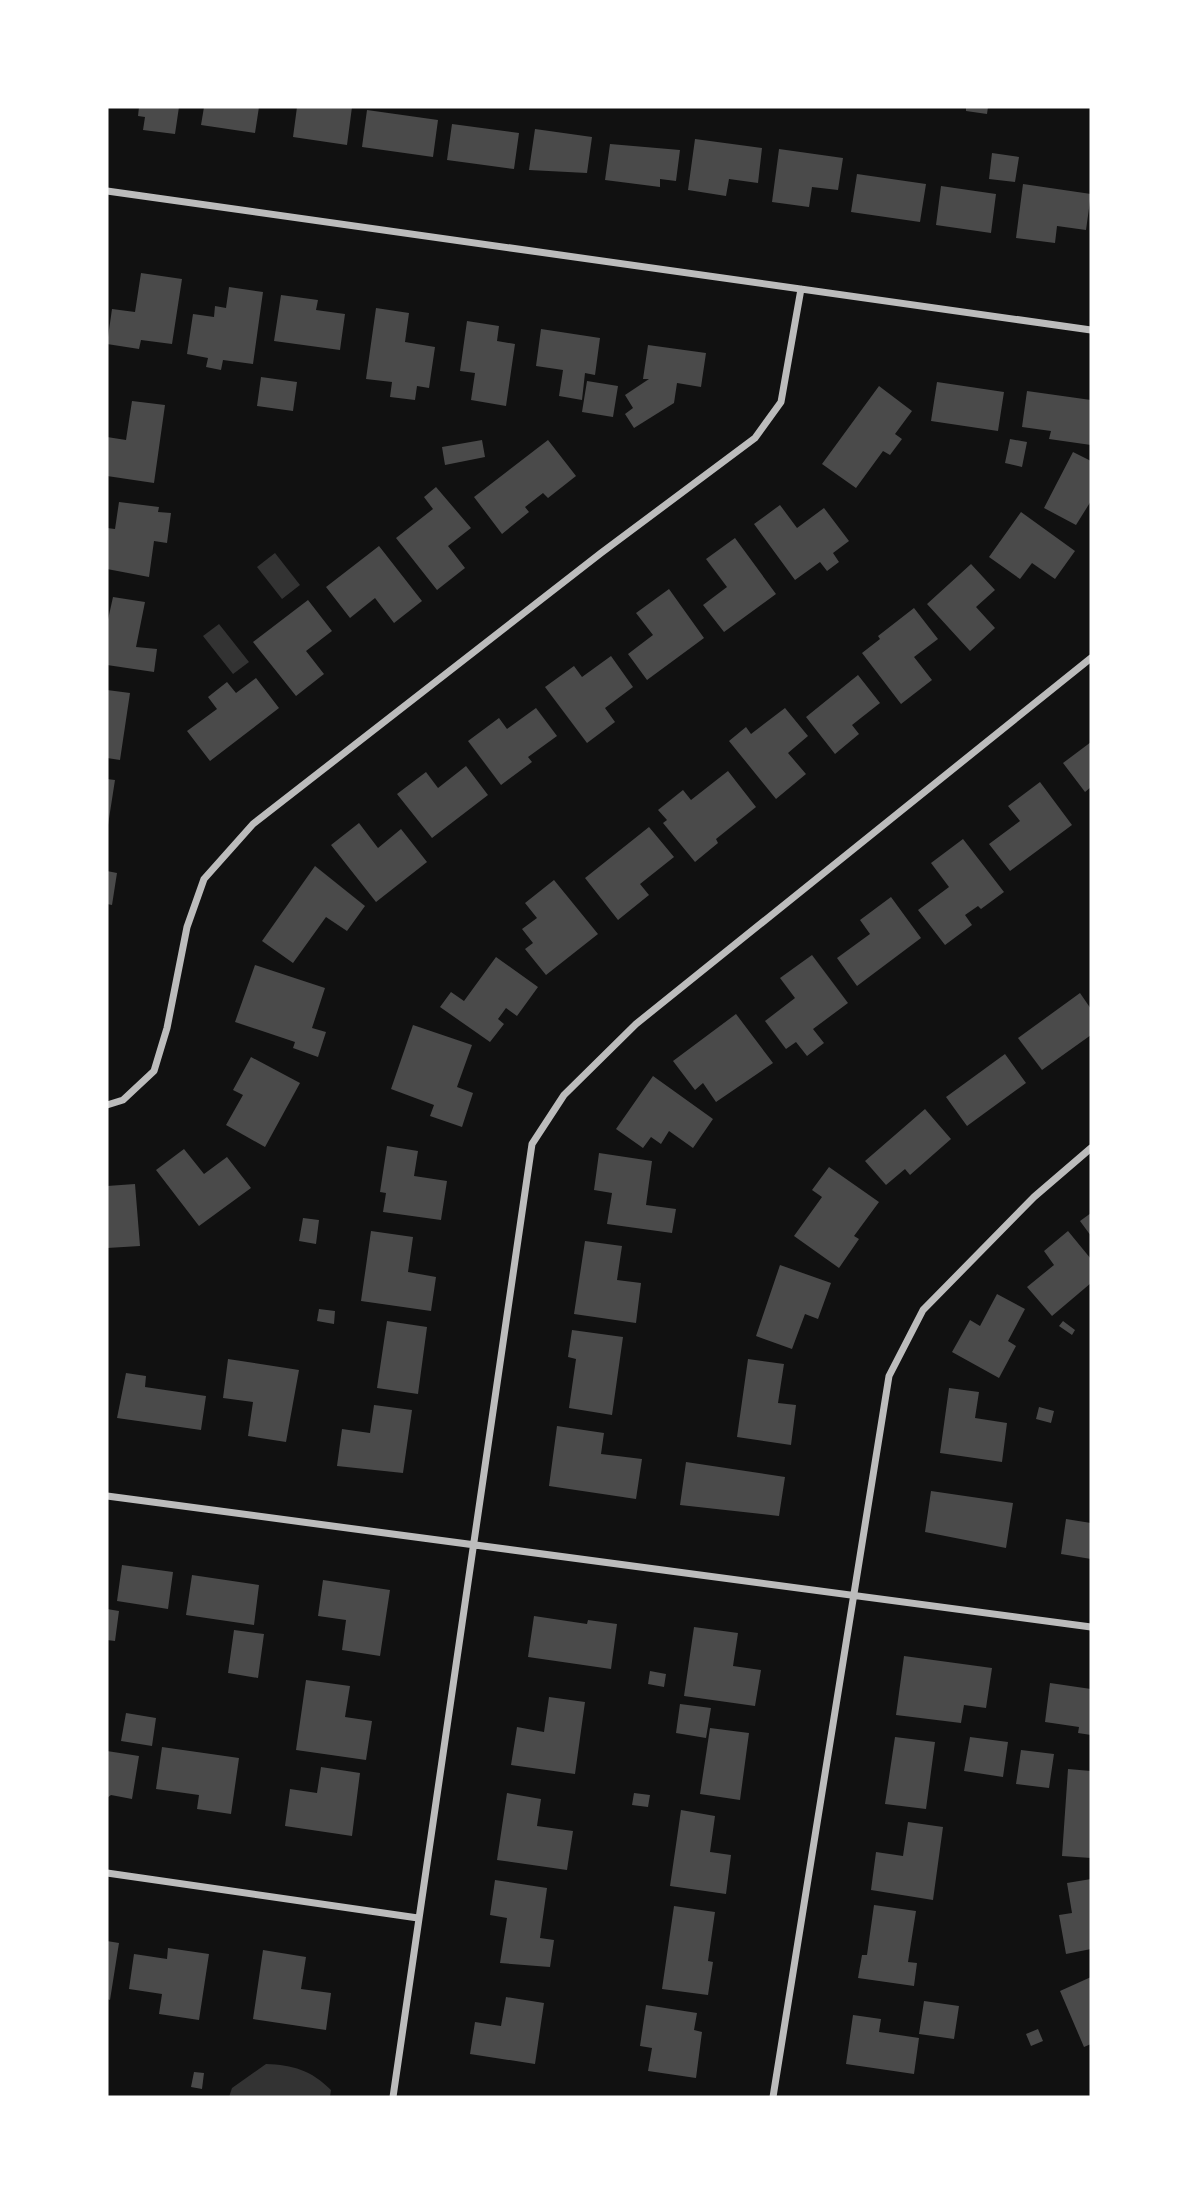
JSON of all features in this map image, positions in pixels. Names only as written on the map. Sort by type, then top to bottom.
[{"type":"street","points":[[107,191],[1091,330]]},
{"type":"street","points":[[107,1105],[123,1100],[154,1071],[167,1028],[187,927],[204,879],[253,824],[601,552],[755,438],[781,402],[801,289]]},
{"type":"street","points":[[393,2097],[532,1144],[564,1095],[636,1024],[1091,658]]},
{"type":"street","points":[[773,2097],[889,1376],[923,1310],[1034,1196],[1091,1148]]},
{"type":"street","points":[[107,1496],[1091,1627]]},
{"type":"street","points":[[107,1873],[418,1918]]},
{"type":"shaded area","points":[[275,553],[300,585],[282,599],[257,567]]},
{"type":"shaded area","points":[[219,624],[249,662],[233,674],[203,636]]},
{"type":"shaded area","points":[[266,2064],[293,2067],[309,2073],[331,2090],[330,2097],[229,2097],[232,2088]]},
{"type":"building","points":[[139,107],[179,107],[175,134],[143,130],[145,117],[138,116]]},
{"type":"building","points":[[204,107],[259,107],[255,133],[201,125]]},
{"type":"building","points":[[297,107],[352,107],[347,145],[293,137]]},
{"type":"building","points":[[966,107],[988,107],[987,114],[966,111]]},
{"type":"building","points":[[367,110],[438,120],[433,157],[362,147]]},
{"type":"building","points":[[452,124],[519,133],[514,169],[447,160]]},
{"type":"building","points":[[535,129],[592,137],[587,173],[529,170]]},
{"type":"building","points":[[695,139],[762,148],[758,183],[729,179],[726,196],[688,190]]},
{"type":"building","points":[[610,144],[680,150],[676,181],[660,179],[660,187],[605,180]]},
{"type":"building","points":[[779,149],[843,158],[838,190],[812,187],[809,207],[772,202]]},
{"type":"building","points":[[992,153],[1019,157],[1015,182],[989,179]]},
{"type":"building","points":[[857,174],[926,184],[920,222],[851,212]]},
{"type":"building","points":[[1023,184],[1091,194],[1086,230],[1057,226],[1055,243],[1016,238]]},
{"type":"building","points":[[941,186],[996,194],[991,233],[936,225]]},
{"type":"building","points":[[141,273],[182,279],[172,344],[141,340],[139,349],[107,344],[112,309],[135,312]]},
{"type":"building","points":[[229,287],[263,292],[253,364],[223,360],[221,370],[206,367],[208,358],[187,354],[193,314],[214,317],[215,306],[226,308]]},
{"type":"building","points":[[281,295],[318,300],[316,310],[345,314],[340,350],[274,341]]},
{"type":"building","points":[[376,308],[409,313],[405,342],[435,347],[429,388],[417,386],[415,400],[390,397],[392,382],[366,379]]},
{"type":"building","points":[[467,321],[499,326],[497,341],[515,344],[506,406],[471,400],[475,373],[460,371]]},
{"type":"building","points":[[541,329],[600,338],[595,375],[585,373],[582,400],[559,396],[563,370],[536,366]]},
{"type":"building","points":[[648,345],[706,353],[701,387],[677,383],[674,403],[634,428],[625,414],[633,408],[625,395],[649,379],[643,379]]},
{"type":"building","points":[[261,377],[297,382],[293,411],[257,406]]},
{"type":"building","points":[[587,381],[618,386],[613,417],[582,412]]},
{"type":"building","points":[[937,382],[1004,392],[998,431],[931,421]]},
{"type":"building","points":[[879,386],[912,411],[895,434],[902,439],[890,455],[883,451],[856,488],[822,464]]},
{"type":"building","points":[[1027,391],[1091,400],[1091,445],[1049,439],[1051,431],[1022,427]]},
{"type":"building","points":[[132,401],[165,405],[154,483],[107,476],[107,437],[126,440]]},
{"type":"building","points":[[1010,439],[1027,442],[1022,467],[1005,463]]},
{"type":"building","points":[[482,440],[485,457],[445,465],[442,447]]},
{"type":"building","points":[[548,440],[576,476],[548,498],[543,493],[525,507],[529,512],[502,534],[474,497]]},
{"type":"building","points":[[1073,452],[1091,461],[1091,501],[1076,525],[1044,508]]},
{"type":"building","points":[[436,487],[471,528],[448,546],[465,568],[437,590],[396,538],[433,509],[424,497]]},
{"type":"building","points":[[119,502],[159,507],[158,512],[171,513],[167,543],[154,541],[149,577],[107,569],[107,528],[115,529]]},
{"type":"building","points":[[780,505],[797,528],[824,508],[849,541],[833,553],[839,562],[827,571],[820,562],[795,580],[754,524]]},
{"type":"building","points":[[1021,512],[1075,551],[1055,579],[1032,563],[1020,579],[989,557]]},
{"type":"building","points":[[735,538],[776,594],[724,632],[703,605],[727,587],[706,559]]},
{"type":"building","points":[[379,546],[422,601],[394,623],[375,598],[350,618],[326,587]]},
{"type":"building","points":[[971,564],[995,590],[976,607],[995,628],[970,651],[927,604]]},
{"type":"building","points":[[669,589],[704,638],[647,680],[628,654],[653,635],[636,613]]},
{"type":"building","points":[[113,597],[145,602],[136,647],[157,649],[154,672],[107,665],[107,624]]},
{"type":"building","points":[[308,600],[332,631],[306,651],[324,674],[296,696],[253,642]]},
{"type":"building","points":[[914,608],[938,639],[914,657],[932,680],[901,704],[862,653],[880,639],[878,636]]},
{"type":"building","points":[[611,656],[633,687],[605,708],[615,722],[587,743],[545,687],[574,666],[582,677]]},
{"type":"building","points":[[858,675],[880,703],[852,725],[859,734],[835,754],[806,717]]},
{"type":"building","points":[[256,678],[279,708],[210,761],[187,731],[217,709],[208,697],[227,682],[236,693]]},
{"type":"building","points":[[107,690],[130,693],[120,760],[107,758]]},
{"type":"building","points":[[536,708],[557,736],[528,757],[532,762],[501,785],[468,741],[499,718],[507,729]]},
{"type":"building","points":[[785,708],[808,736],[788,753],[806,774],[776,799],[729,741],[746,727],[751,734]]},
{"type":"building","points":[[1091,742],[1091,787],[1085,792],[1063,763]]},
{"type":"building","points":[[466,766],[488,795],[432,838],[397,794],[426,772],[438,788]]},
{"type":"building","points":[[728,771],[756,807],[716,839],[718,843],[695,862],[663,823],[667,820],[658,810],[683,790],[691,800]]},
{"type":"building","points":[[107,779],[115,780],[108,825],[107,825]]},
{"type":"building","points":[[1040,782],[1072,825],[1010,871],[989,844],[1020,821],[1008,806]]},
{"type":"building","points":[[359,823],[378,848],[401,829],[427,862],[376,902],[331,845]]},
{"type":"building","points":[[649,827],[674,857],[640,884],[649,895],[618,920],[585,878]]},
{"type":"building","points":[[963,839],[1004,892],[981,909],[978,906],[965,915],[972,925],[945,945],[918,910],[949,887],[931,863]]},
{"type":"building","points":[[315,866],[365,906],[347,931],[326,917],[293,963],[262,941]]},
{"type":"building","points":[[107,871],[117,873],[112,905],[107,904]]},
{"type":"building","points":[[554,880],[598,934],[546,975],[525,949],[533,943],[522,929],[537,918],[525,903]]},
{"type":"building","points":[[891,897],[921,938],[857,986],[837,958],[870,934],[860,920]]},
{"type":"building","points":[[812,955],[848,1003],[813,1029],[824,1043],[807,1056],[796,1042],[786,1049],[765,1021],[795,998],[780,978]]},
{"type":"building","points":[[496,957],[538,987],[517,1016],[506,1008],[498,1019],[504,1024],[490,1042],[440,1007],[451,992],[464,1001]]},
{"type":"building","points":[[255,965],[325,988],[312,1028],[326,1032],[318,1057],[293,1048],[295,1042],[235,1022]]},
{"type":"building","points":[[1080,993],[1091,1009],[1091,1035],[1042,1070],[1018,1038]]},
{"type":"building","points":[[736,1014],[773,1063],[716,1102],[703,1083],[695,1090],[673,1061]]},
{"type":"building","points":[[413,1025],[472,1045],[457,1087],[473,1093],[462,1127],[430,1116],[434,1105],[391,1089]]},
{"type":"building","points":[[1005,1054],[1026,1083],[967,1126],[946,1097]]},
{"type":"building","points":[[251,1057],[300,1083],[265,1147],[226,1125],[243,1095],[233,1090]]},
{"type":"building","points":[[653,1076],[713,1119],[693,1148],[669,1131],[661,1144],[651,1137],[643,1148],[616,1129]]},
{"type":"building","points":[[925,1109],[951,1139],[910,1175],[905,1169],[886,1185],[865,1161]]},
{"type":"building","points":[[387,1146],[418,1151],[414,1176],[447,1181],[441,1220],[383,1212],[386,1193],[380,1192]]},
{"type":"building","points":[[184,1149],[204,1174],[227,1157],[251,1188],[199,1226],[156,1170]]},
{"type":"building","points":[[599,1153],[652,1161],[646,1205],[676,1209],[672,1233],[607,1224],[612,1193],[594,1190]]},
{"type":"building","points":[[829,1167],[879,1202],[854,1236],[859,1239],[839,1268],[794,1236],[822,1197],[812,1190]]},
{"type":"building","points":[[135,1184],[140,1246],[107,1248],[107,1186]]},
{"type":"building","points":[[1091,1213],[1091,1236],[1080,1221]]},
{"type":"building","points":[[303,1218],[319,1220],[316,1244],[299,1241]]},
{"type":"building","points":[[371,1231],[413,1237],[408,1272],[436,1277],[431,1311],[361,1301]]},
{"type":"building","points":[[1068,1231],[1091,1259],[1091,1283],[1052,1316],[1027,1287],[1054,1265],[1044,1251]]},
{"type":"building","points":[[585,1241],[622,1246],[617,1280],[641,1283],[636,1323],[574,1314]]},
{"type":"building","points":[[780,1265],[831,1283],[818,1319],[805,1314],[792,1349],[756,1336]]},
{"type":"building","points":[[997,1294],[1025,1309],[1008,1341],[1016,1346],[999,1378],[952,1352],[970,1320],[980,1326]]},
{"type":"building","points":[[319,1309],[335,1311],[334,1324],[317,1321]]},
{"type":"building","points":[[387,1321],[427,1327],[418,1394],[377,1388]]},
{"type":"building","points":[[1063,1321],[1075,1330],[1072,1335],[1059,1326]]},
{"type":"building","points":[[572,1330],[623,1337],[612,1415],[569,1408],[576,1359],[568,1357]]},
{"type":"building","points":[[228,1359],[299,1370],[286,1442],[248,1436],[253,1402],[223,1398]]},
{"type":"building","points":[[748,1359],[784,1364],[778,1403],[796,1405],[791,1445],[737,1437]]},
{"type":"building","points":[[126,1373],[146,1376],[145,1387],[206,1396],[201,1430],[117,1418]]},
{"type":"building","points":[[949,1388],[979,1392],[975,1418],[1007,1423],[1002,1462],[940,1453]]},
{"type":"building","points":[[374,1405],[412,1410],[403,1473],[337,1466],[342,1429],[370,1433]]},
{"type":"building","points":[[1039,1407],[1054,1411],[1051,1423],[1036,1419]]},
{"type":"building","points":[[557,1426],[604,1433],[601,1454],[642,1459],[636,1499],[549,1486]]},
{"type":"building","points":[[686,1462],[785,1477],[779,1516],[680,1505]]},
{"type":"building","points":[[931,1491],[1013,1503],[1006,1548],[925,1532]]},
{"type":"building","points":[[1066,1519],[1091,1523],[1091,1559],[1061,1554]]},
{"type":"building","points":[[122,1565],[173,1572],[168,1609],[117,1601]]},
{"type":"building","points":[[192,1575],[259,1585],[254,1625],[186,1615]]},
{"type":"building","points":[[323,1580],[390,1590],[380,1656],[342,1650],[346,1620],[318,1616]]},
{"type":"building","points":[[107,1609],[119,1611],[115,1641],[107,1640]]},
{"type":"building","points":[[534,1616],[587,1624],[588,1620],[617,1624],[611,1669],[528,1657]]},
{"type":"building","points":[[694,1627],[738,1633],[733,1666],[761,1670],[755,1706],[684,1696]]},
{"type":"building","points":[[234,1630],[264,1634],[258,1678],[228,1673]]},
{"type":"building","points":[[904,1656],[992,1668],[986,1708],[964,1705],[961,1723],[896,1715]]},
{"type":"building","points":[[650,1671],[666,1674],[664,1687],[648,1684]]},
{"type":"building","points":[[306,1680],[350,1686],[345,1717],[372,1721],[366,1760],[296,1750]]},
{"type":"building","points":[[1050,1683],[1091,1689],[1091,1735],[1078,1733],[1079,1727],[1045,1722]]},
{"type":"building","points":[[549,1697],[585,1702],[575,1774],[511,1765],[517,1727],[544,1732]]},
{"type":"building","points":[[680,1704],[711,1708],[706,1738],[676,1733]]},
{"type":"building","points":[[126,1713],[156,1718],[152,1746],[121,1741]]},
{"type":"building","points":[[710,1728],[749,1733],[740,1800],[700,1794]]},
{"type":"building","points":[[895,1737],[935,1742],[926,1809],[885,1804]]},
{"type":"building","points":[[970,1737],[1008,1742],[1003,1777],[964,1771]]},
{"type":"building","points":[[162,1747],[239,1758],[231,1814],[197,1809],[199,1795],[156,1789]]},
{"type":"building","points":[[1021,1750],[1054,1754],[1049,1788],[1016,1784]]},
{"type":"building","points":[[107,1751],[139,1756],[132,1799],[111,1795],[107,1798]]},
{"type":"building","points":[[321,1767],[360,1773],[352,1836],[285,1826],[290,1789],[317,1793]]},
{"type":"building","points":[[1068,1769],[1091,1771],[1091,1858],[1062,1856]]},
{"type":"building","points":[[507,1793],[541,1799],[537,1826],[573,1831],[567,1870],[497,1860]]},
{"type":"building","points":[[634,1793],[650,1795],[648,1807],[632,1805]]},
{"type":"building","points":[[681,1810],[715,1816],[710,1852],[731,1855],[726,1894],[670,1886]]},
{"type":"building","points":[[908,1822],[943,1827],[933,1900],[871,1890],[876,1852],[903,1856]]},
{"type":"building","points":[[1091,1879],[1091,1949],[1066,1954],[1059,1915],[1072,1913],[1067,1883]]},
{"type":"building","points":[[495,1880],[547,1888],[540,1938],[554,1940],[550,1967],[500,1963],[507,1918],[490,1915]]},
{"type":"building","points":[[874,1905],[916,1911],[908,1962],[917,1963],[914,1986],[858,1978],[862,1955],[867,1955]]},
{"type":"building","points":[[674,1906],[715,1912],[708,1961],[713,1962],[708,1995],[662,1989]]},
{"type":"building","points":[[107,1941],[119,1943],[110,2000],[107,1999]]},
{"type":"building","points":[[168,1948],[209,1954],[199,2020],[159,2014],[162,1994],[129,1989],[134,1954],[167,1959]]},
{"type":"building","points":[[263,1950],[306,1957],[301,1989],[331,1993],[326,2030],[253,2019]]},
{"type":"building","points":[[1091,1977],[1091,2044],[1084,2047],[1060,1991]]},
{"type":"building","points":[[506,1997],[544,2003],[535,2064],[470,2054],[475,2022],[501,2026]]},
{"type":"building","points":[[924,2001],[959,2006],[954,2039],[919,2034]]},
{"type":"building","points":[[646,2005],[697,2013],[694,2030],[702,2032],[696,2078],[648,2071],[652,2048],[640,2046]]},
{"type":"building","points":[[853,2015],[881,2019],[879,2032],[919,2038],[914,2074],[846,2064]]},
{"type":"building","points":[[1038,2029],[1043,2041],[1031,2046],[1026,2034]]},
{"type":"building","points":[[194,2072],[204,2073],[202,2089],[191,2087]]}]
